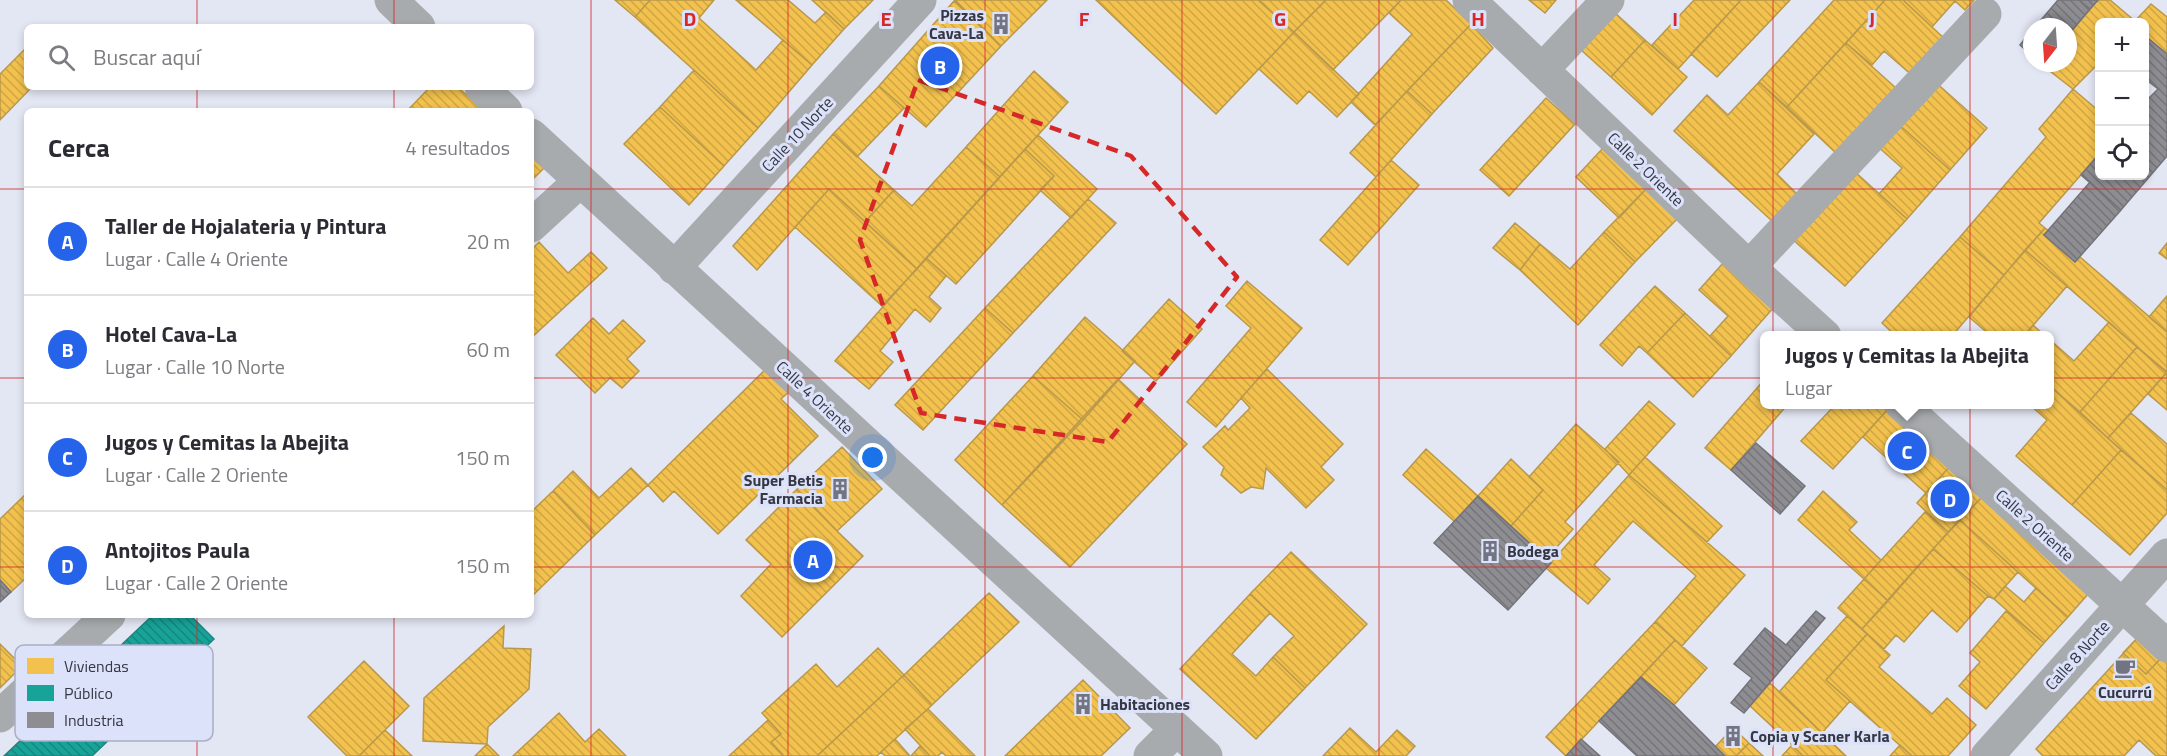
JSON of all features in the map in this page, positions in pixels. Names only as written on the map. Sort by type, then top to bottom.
[{"type":"street","points":[[391,0],[416,24]]},
{"type":"street","name":"Calle 10 Norte","points":[[674,268],[920,0]]},
{"type":"street","name":"Calle 2 Oriente","points":[[1469,0],[1749,267],[1819,331]]},
{"type":"street","points":[[1542,70],[1608,0]]},
{"type":"street","points":[[1749,267],[1985,15]]},
{"type":"street","points":[[484,90],[503,108]]},
{"type":"street","name":"Calle 4 Oriente","points":[[534,138],[1206,756]]},
{"type":"street","points":[[534,223],[580,182]]},
{"type":"street","name":"Calle 2 Oriente","points":[[1905,409],[2167,646]]},
{"type":"street","name":"Calle 8 Norte","points":[[1990,755],[2167,555]]},
{"type":"street","points":[[77,645],[106,618]]},
{"type":"street","points":[[0,716],[15,702]]},
{"type":"street","points":[[1150,756],[1177,729]]},
{"type":"highlighted area","points":[[918,80],[1131,156],[1237,277],[1108,442],[921,413],[860,240]]},
{"type":"building: Viviendas","points":[[615,0],[650,0],[635,17]]},
{"type":"building: Viviendas","points":[[650,0],[714,0],[699,18],[756,70],[783,40],[812,65],[758,128],[635,17]]},
{"type":"building: Viviendas","points":[[736,0],[788,0],[815,23],[826,12],[844,29],[812,65]]},
{"type":"building: Viviendas","points":[[812,0],[873,0],[844,29]]},
{"type":"building: Viviendas","name":"Pizzas Cava-La","points":[[955,0],[1047,0],[1001,46]]},
{"type":"building: Viviendas","points":[[1096,0],[1258,0],[1294,32],[1216,114]]},
{"type":"building: Viviendas","points":[[1258,0],[1326,0],[1294,32]]},
{"type":"building: Viviendas","points":[[1326,0],[1401,0],[1333,70],[1294,32]]},
{"type":"building: Viviendas","points":[[1401,0],[1446,0],[1471,24],[1375,125],[1351,102],[1412,34],[1389,13]]},
{"type":"building: Viviendas","points":[[1529,0],[1556,0],[1545,13]]},
{"type":"building: Viviendas","points":[[1694,0],[1741,0],[1678,69],[1652,45]]},
{"type":"building: Viviendas","points":[[1741,0],[1790,0],[1717,77],[1691,54]]},
{"type":"building: Viviendas","points":[[1834,0],[1885,0],[1787,107],[1759,82]]},
{"type":"building: Viviendas","points":[[1885,0],[1903,0],[1946,40],[1914,77],[1884,51],[1872,65],[1846,43]]},
{"type":"building: Viviendas","points":[[1903,0],[1974,0],[1965,10],[1955,1],[1932,27]]},
{"type":"building: Viviendas","points":[[2098,0],[2110,0],[2131,18],[2095,18],[2095,67],[2073,89],[2051,72],[2077,72],[2077,24]]},
{"type":"building: Viviendas","points":[[954,1],[1001,46],[926,127],[879,86]]},
{"type":"building: Viviendas","points":[[2151,4],[2167,17],[2167,54],[2149,39],[2149,18],[2138,18]]},
{"type":"building: Viviendas","points":[[1614,12],[1645,40],[1611,77],[1580,49]]},
{"type":"building: Viviendas","points":[[1471,24],[1493,48],[1432,114],[1407,91]]},
{"type":"building: Viviendas","points":[[1294,32],[1359,94],[1337,117],[1309,91],[1297,104],[1259,69]]},
{"type":"building: Viviendas","points":[[1645,40],[1687,77],[1652,115],[1611,77]]},
{"type":"building: Viviendas","points":[[1846,43],[1897,89],[1838,155],[1787,107]]},
{"type":"building: Viviendas","points":[[24,50],[24,90],[29,90],[0,120],[0,74]]},
{"type":"building: Viviendas","points":[[694,70],[758,128],[724,166],[660,107]]},
{"type":"building: Viviendas","points":[[1034,71],[1068,102],[1000,177],[966,147]]},
{"type":"building: Viviendas","points":[[1933,80],[1987,128],[1950,170],[1896,122]]},
{"type":"building: Viviendas","points":[[1759,82],[1814,134],[1777,174],[1797,194],[1772,221],[1674,131],[1707,95],[1728,115]]},
{"type":"building: Viviendas","points":[[879,86],[904,108],[857,157],[833,134]]},
{"type":"building: Viviendas","points":[[2073,89],[2095,108],[2095,159],[2039,223],[2045,228],[2004,275],[1960,237],[2046,137],[2039,129]]},
{"type":"building: Viviendas","points":[[427,90],[461,90],[480,108],[410,108]]},
{"type":"building: Viviendas","points":[[1407,91],[1432,114],[1376,177],[1350,153]]},
{"type":"building: Viviendas","points":[[1546,98],[1575,124],[1509,196],[1480,170]]},
{"type":"building: Viviendas","points":[[660,107],[724,166],[689,205],[624,144]]},
{"type":"building: Viviendas","points":[[1896,122],[1950,170],[1907,219],[1879,194],[1902,168],[1876,145]]},
{"type":"building: Viviendas","points":[[833,134],[894,190],[865,222],[829,189],[757,270],[733,246]]},
{"type":"building: Viviendas","points":[[1038,135],[1097,189],[1071,218],[1040,190],[1054,176],[1025,149]]},
{"type":"building: Viviendas","points":[[966,147],[1000,177],[917,269],[865,222],[894,190],[912,206]]},
{"type":"building: Viviendas","points":[[1603,148],[1646,189],[1619,218],[1576,177]]},
{"type":"building: Viviendas","points":[[1025,149],[1054,176],[956,284],[926,258]]},
{"type":"building: Viviendas","points":[[534,158],[545,167],[534,178]]},
{"type":"building: Viviendas","points":[[1391,160],[1419,185],[1348,265],[1320,240]]},
{"type":"building: Viviendas","points":[[1853,170],[1907,219],[1845,286],[1791,238]]},
{"type":"building: Viviendas","points":[[829,189],[917,269],[882,306],[795,227]]},
{"type":"building: Viviendas","points":[[1646,189],[1677,219],[1635,262],[1604,232]]},
{"type":"building: Viviendas","points":[[1088,199],[1116,223],[1013,333],[985,308]]},
{"type":"building: Viviendas","points":[[1515,223],[1540,244],[1520,270],[1493,248]]},
{"type":"building: Viviendas","points":[[2045,228],[2049,231],[2044,235],[2075,262],[2080,257],[2167,332],[2167,373],[2025,250]]},
{"type":"building: Viviendas","points":[[1604,232],[1635,262],[1578,325],[1520,270],[1540,244],[1570,269]]},
{"type":"building: Viviendas","points":[[1960,237],[2004,275],[1956,331],[1891,331],[1882,323]]},
{"type":"building: Viviendas","points":[[539,242],[568,273],[591,252],[607,268],[534,335],[534,247]]},
{"type":"building: Viviendas","points":[[2167,243],[2167,259],[2159,253]]},
{"type":"building: Viviendas","points":[[2025,250],[2067,286],[2028,331],[1985,331],[1969,317]]},
{"type":"building: Viviendas","points":[[926,258],[946,276],[929,297],[941,308],[930,322],[915,309],[880,351],[893,362],[869,389],[835,361]]},
{"type":"building: Viviendas","points":[[1724,262],[1774,307],[1731,356],[1710,336],[1728,316],[1699,290]]},
{"type":"building: Viviendas","points":[[1247,281],[1302,328],[1216,427],[1187,402],[1251,328],[1226,306]]},
{"type":"building: Viviendas","points":[[1655,286],[1685,313],[1647,353],[1639,346],[1622,366],[1600,345]]},
{"type":"building: Viviendas","points":[[2167,296],[2167,332],[2149,317]]},
{"type":"building: Viviendas","points":[[1169,299],[1202,329],[1156,381],[1122,351]]},
{"type":"building: Viviendas","points":[[985,308],[1013,333],[923,430],[895,405]]},
{"type":"building: Viviendas","points":[[1685,313],[1731,356],[1693,397],[1647,353]]},
{"type":"building: Viviendas","points":[[1085,317],[1135,361],[1083,420],[1033,376]]},
{"type":"building: Viviendas","points":[[593,318],[609,334],[623,320],[645,341],[627,359],[639,371],[622,388],[610,378],[595,393],[556,355]]},
{"type":"building: Viviendas","points":[[2109,322],[2137,347],[2080,412],[2054,389],[2054,344],[2074,361]]},
{"type":"building: Viviendas","points":[[2033,325],[2040,331],[2028,331]]},
{"type":"building: Viviendas","points":[[2137,347],[2167,372],[2108,438],[2080,412]]},
{"type":"building: Viviendas","points":[[771,364],[794,387],[781,399],[818,436],[718,534],[674,491],[663,502],[648,485]]},
{"type":"building: Viviendas","points":[[1267,369],[1343,444],[1321,467],[1334,480],[1306,508],[1266,468],[1263,489],[1251,487],[1241,493],[1221,475],[1224,467],[1203,447],[1225,426],[1228,430],[1250,408],[1241,398]]},
{"type":"building: Viviendas","points":[[2167,372],[2167,410],[2148,394]]},
{"type":"building: Viviendas","points":[[1033,376],[1083,420],[1002,505],[955,460]]},
{"type":"building: Viviendas","points":[[1118,379],[1187,444],[1070,567],[1002,505]]},
{"type":"building: Viviendas","points":[[1760,385],[1760,409],[1784,409],[1731,470],[1705,448]]},
{"type":"building: Viviendas","points":[[2054,390],[2121,450],[2072,505],[2016,456],[2047,420],[2035,409],[2054,409]]},
{"type":"building: Viviendas","points":[[1649,401],[1675,424],[1629,475],[1605,449]]},
{"type":"building: Viviendas","points":[[1831,409],[1888,409],[1833,469],[1801,441]]},
{"type":"building: Viviendas","points":[[1890,409],[1951,465],[1926,493],[1863,437]]},
{"type":"building: Viviendas","points":[[2131,413],[2167,444],[2167,490],[2108,438]]},
{"type":"building: Viviendas","points":[[1576,424],[1619,462],[1565,522],[1573,529],[1547,558],[1511,526],[1543,490],[1529,477]]},
{"type":"building: Viviendas","name":"Super Betis Farmacia","points":[[842,447],[882,489],[837,531],[797,489]]},
{"type":"building: Viviendas","points":[[1426,449],[1478,496],[1455,522],[1403,475]]},
{"type":"building: Viviendas","points":[[2121,450],[2167,490],[2167,513],[2130,555],[2072,505]]},
{"type":"building: Viviendas","points":[[1645,457],[1722,526],[1707,542],[1629,475]]},
{"type":"building: Viviendas","points":[[1511,459],[1543,490],[1511,526],[1478,496]]},
{"type":"building: Viviendas","points":[[1951,465],[1984,495],[1948,532],[1917,503]]},
{"type":"building: Viviendas","points":[[631,468],[648,485],[595,535],[553,491],[573,471],[599,498]]},
{"type":"building: Viviendas","points":[[1629,475],[1745,575],[1682,646],[1655,622],[1696,576],[1633,521],[1594,565],[1610,579],[1588,604],[1546,568]]},
{"type":"building: Viviendas","points":[[797,489],[863,556],[782,637],[741,596],[771,564],[746,540]]},
{"type":"building: Viviendas","points":[[553,491],[595,535],[534,594],[534,509]]},
{"type":"building: Viviendas","points":[[1823,491],[1857,522],[1849,530],[1881,560],[1864,579],[1798,520]]},
{"type":"building: Viviendas","points":[[1984,495],[2089,593],[2068,617],[1960,520]]},
{"type":"building: Viviendas","points":[[24,496],[24,580],[11,592],[0,580],[0,519]]},
{"type":"building: Viviendas","points":[[1925,512],[1948,532],[1888,601],[1864,579]]},
{"type":"building: Viviendas","points":[[1960,520],[2018,572],[1994,599],[1933,549]]},
{"type":"building: Viviendas","points":[[1933,549],[1988,596],[1957,632],[1932,610],[1904,642],[1896,635],[1884,649],[1862,629]]},
{"type":"building: Viviendas","points":[[1291,552],[1367,624],[1305,688],[1273,657],[1294,636],[1250,594]]},
{"type":"building: Viviendas","points":[[1864,579],[1888,601],[1862,629],[1838,608]]},
{"type":"building: Viviendas","points":[[2005,586],[2024,602],[2036,588],[2068,617],[2044,643],[1994,599]]},
{"type":"building: Viviendas","points":[[989,593],[1019,622],[932,705],[904,675]]},
{"type":"building: Viviendas","points":[[1250,594],[1270,613],[1232,654],[1256,676],[1273,657],[1305,688],[1256,739],[1180,669]]},
{"type":"building: Viviendas","points":[[2006,611],[2044,643],[1986,709],[1959,686],[1980,662],[1970,653]]},
{"type":"building: Viviendas","points":[[1847,616],[1867,634],[1826,680],[1850,701],[1822,733],[1779,692]]},
{"type":"building: Viviendas","points":[[1655,622],[1675,640],[1566,756],[1546,737]]},
{"type":"building: Viviendas","points":[[504,626],[503,648],[531,649],[529,689],[488,727],[487,744],[423,741],[424,698]]},
{"type":"building: Viviendas","points":[[1867,634],[1890,655],[1879,667],[1932,714],[1947,698],[1976,725],[1948,756],[1912,756],[1826,680]]},
{"type":"building: Viviendas","points":[[2141,634],[2167,658],[2167,756],[2156,756],[2139,740],[2124,756],[2043,756],[2036,749]]},
{"type":"building: Viviendas","points":[[2141,634],[2164,655],[2146,674],[2123,653]]},
{"type":"building: Viviendas","points":[[1675,640],[1707,668],[1674,705],[1641,677]]},
{"type":"building: Viviendas","points":[[0,644],[15,659],[15,673],[0,688]]},
{"type":"building: Viviendas","points":[[878,648],[904,675],[817,756],[784,756],[771,742],[781,734],[762,713],[816,664],[837,687]]},
{"type":"building: Viviendas","points":[[364,661],[409,706],[359,756],[347,756],[308,717]]},
{"type":"building: Viviendas","points":[[904,675],[932,705],[877,756],[817,756]]},
{"type":"building: Viviendas","name":"Habitaciones","points":[[1083,680],[1130,728],[1101,756],[1005,756]]},
{"type":"building: Viviendas","points":[[1770,683],[1846,756],[1803,756],[1750,706]]},
{"type":"building: Viviendas","points":[[928,709],[975,756],[946,756],[942,752],[938,756],[930,756],[905,729]]},
{"type":"building: Viviendas","points":[[559,713],[585,742],[599,729],[626,756],[513,756]]},
{"type":"building: Viviendas","points":[[768,720],[781,734],[771,742],[784,756],[729,756]]},
{"type":"building: Viviendas","points":[[1350,728],[1376,752],[1397,730],[1415,746],[1406,756],[1323,756]]},
{"type":"building: Viviendas","name":"Copia y Scaner Karla","points":[[1733,728],[1763,756],[1725,756],[1715,747]]},
{"type":"building: Viviendas","name":"Copia y Scaner Karla","points":[[1733,728],[1749,743],[1736,756],[1725,756],[1715,747]]},
{"type":"building: Viviendas","points":[[385,730],[412,756],[359,756]]},
{"type":"building: Viviendas","points":[[895,739],[910,756],[885,756],[881,752]]},
{"type":"building: Viviendas","points":[[487,744],[499,756],[475,756]]},
{"type":"building: Viviendas","name":"Copia y Scaner Karla","points":[[1792,745],[1803,756],[1782,756]]},
{"type":"building: Viviendas","points":[[1900,745],[1912,756],[1890,756]]},
{"type":"building: Viviendas","points":[[920,746],[930,756],[911,756]]},
{"type":"building: Público","points":[[150,618],[193,618],[214,639],[208,645],[121,645]]},
{"type":"building: Público","points":[[20,741],[108,741],[92,756],[4,756]]},
{"type":"building: Industria","points":[[2058,0],[2079,0],[2090,9],[2077,24],[2077,18],[2043,18]]},
{"type":"building: Industria","points":[[2079,0],[2098,0],[2090,9]]},
{"type":"building: Industria","points":[[2149,39],[2167,54],[2167,156],[2149,177],[2149,98],[2158,89],[2149,82]]},
{"type":"building: Industria","points":[[2095,159],[2095,180],[2147,180],[2121,210],[2081,175]]},
{"type":"building: Industria","points":[[2090,182],[2121,210],[2075,262],[2044,235]]},
{"type":"building: Industria","points":[[1756,443],[1805,486],[1780,514],[1731,470]]},
{"type":"building: Industria","name":"Bodega","points":[[1478,496],[1551,563],[1508,610],[1434,543]]},
{"type":"building: Industria","points":[[0,580],[11,592],[0,602]]},
{"type":"building: Industria","points":[[1816,611],[1825,618],[1744,713],[1731,703],[1752,678],[1734,664],[1765,628],[1786,645]]},
{"type":"building: Industria","points":[[1641,677],[1674,705],[1725,756],[1637,756],[1599,721]]},
{"type":"building: Industria","points":[[1581,739],[1600,756],[1566,756]]},
{"type":"place","name":"Pizzas Cava-La","points":[[1001,24]]},
{"type":"place","name":"Hotel Cava-La","points":[[940,66]]},
{"type":"place","name":"Jugos y Cemitas la Abejita","points":[[1907,451]]},
{"type":"place","name":"Super Betis Farmacia","points":[[840,489]]},
{"type":"place","name":"Antojitos Paula","points":[[1950,499]]},
{"type":"place","name":"Bodega","points":[[1490,551]]},
{"type":"place","name":"Taller de Hojalateria y Pintura","points":[[813,560]]},
{"type":"place","name":"Cucurrú","points":[[2125,668]]},
{"type":"place","name":"Habitaciones","points":[[1083,704]]},
{"type":"place","name":"Copia y Scaner Karla","points":[[1733,736]]}]
